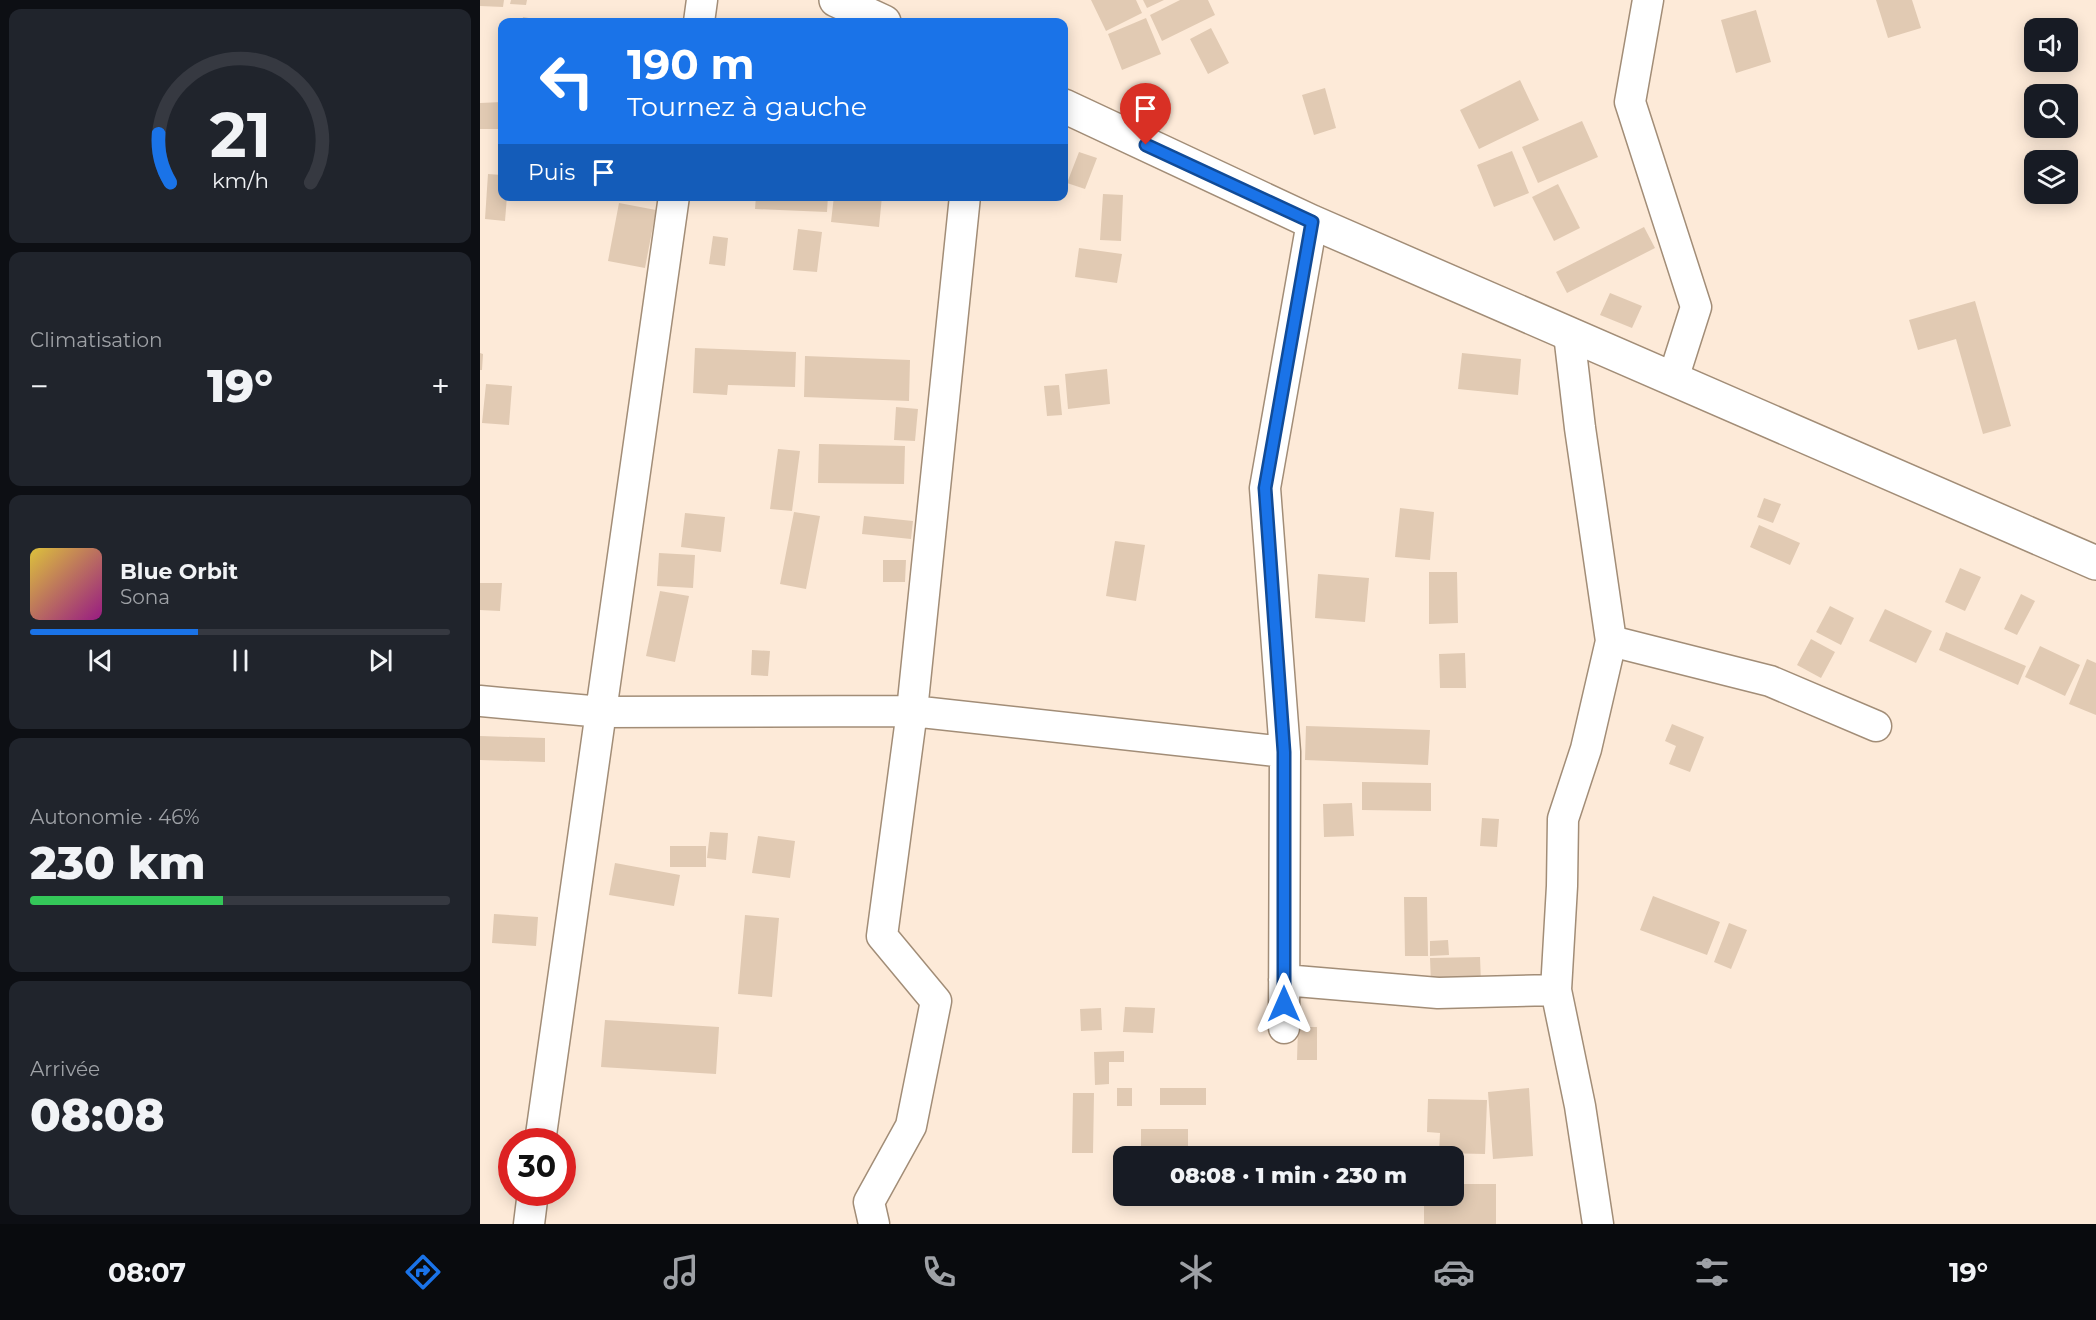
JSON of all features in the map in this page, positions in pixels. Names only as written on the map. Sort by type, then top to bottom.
[{"type":"street","points":[[700,18],[702,0]]},
{"type":"street","points":[[1648,0],[1630,102],[1696,307],[1673,379]]},
{"type":"street","points":[[848,2],[877,18]]},
{"type":"street","points":[[1068,108],[1312,222],[2096,563]]},
{"type":"street","points":[[542,1128],[673,201]]},
{"type":"street","points":[[874,1224],[869,1202],[911,1126],[936,1001],[882,936],[912,711],[964,201]]},
{"type":"street","points":[[1284,1028],[1284,752],[1265,488],[1312,222]]},
{"type":"street","points":[[1569,334],[1580,428],[1611,641],[1586,749],[1563,819],[1556,990],[1580,1106],[1598,1224]]},
{"type":"street","points":[[1611,641],[1770,681],[1876,726]]},
{"type":"street","points":[[480,701],[602,712],[912,711],[1284,752]]},
{"type":"street","points":[[1284,980],[1438,993],[1556,990]]},
{"type":"street","points":[[529,1224],[531,1206]]},
{"type":"building","points":[[480,0],[504,0],[503,7],[480,6]]},
{"type":"building","points":[[511,0],[527,0],[526,5],[510,4]]},
{"type":"building","points":[[1091,0],[1136,0],[1142,13],[1106,31]]},
{"type":"building","points":[[1143,0],[1164,0],[1147,8]]},
{"type":"building","points":[[1180,0],[1208,0],[1215,15],[1162,41],[1150,15]]},
{"type":"building","points":[[1876,0],[1912,0],[1921,28],[1888,38]]},
{"type":"building","points":[[1756,10],[1771,62],[1736,73],[1721,20]]},
{"type":"building","points":[[1146,18],[1161,54],[1122,70],[1108,34]]},
{"type":"building","points":[[1211,28],[1229,63],[1208,74],[1190,39]]},
{"type":"building","points":[[1520,80],[1539,120],[1479,149],[1460,110]]},
{"type":"building","points":[[1325,88],[1336,128],[1314,135],[1302,95]]},
{"type":"building","points":[[498,102],[498,129],[480,129],[480,103]]},
{"type":"building","points":[[1582,121],[1598,157],[1538,183],[1522,147]]},
{"type":"building","points":[[1512,151],[1529,193],[1494,207],[1477,165]]},
{"type":"building","points":[[1079,152],[1097,158],[1085,189],[1068,183]]},
{"type":"building","points":[[488,174],[498,175],[498,201],[507,201],[505,221],[485,219]]},
{"type":"building","points":[[1558,184],[1580,228],[1554,241],[1532,197]]},
{"type":"building","points":[[1103,194],[1123,195],[1121,241],[1100,240]]},
{"type":"building","points":[[756,201],[828,201],[827,212],[755,209]]},
{"type":"building","points":[[833,201],[882,201],[879,227],[831,222]]},
{"type":"building","points":[[619,203],[656,210],[645,268],[608,261]]},
{"type":"building","points":[[1644,227],[1655,248],[1567,293],[1556,272]]},
{"type":"building","points":[[798,229],[822,232],[817,272],[793,270]]},
{"type":"building","points":[[713,236],[728,238],[725,266],[709,264]]},
{"type":"building","points":[[1079,248],[1122,254],[1117,283],[1075,277]]},
{"type":"building","points":[[1610,293],[1642,306],[1632,328],[1600,315]]},
{"type":"building","points":[[1975,301],[2011,426],[1983,434],[1956,339],[1918,350],[1909,320]]},
{"type":"building","points":[[695,348],[796,352],[795,387],[728,385],[727,395],[693,393]]},
{"type":"building","points":[[480,353],[483,354],[482,370],[480,370]]},
{"type":"building","points":[[1462,353],[1521,359],[1518,395],[1458,389]]},
{"type":"building","points":[[805,356],[910,360],[909,401],[804,397]]},
{"type":"building","points":[[1107,369],[1110,404],[1068,409],[1065,374]]},
{"type":"building","points":[[486,384],[512,386],[509,425],[482,423]]},
{"type":"building","points":[[1059,385],[1062,415],[1047,416],[1044,386]]},
{"type":"building","points":[[896,407],[918,409],[915,441],[894,440]]},
{"type":"building","points":[[819,444],[905,446],[904,484],[818,483]]},
{"type":"building","points":[[778,449],[800,451],[792,511],[770,509]]},
{"type":"building","points":[[1764,498],[1781,504],[1773,523],[1757,517]]},
{"type":"building","points":[[1400,508],[1434,512],[1430,560],[1395,557]]},
{"type":"building","points":[[794,512],[820,516],[806,589],[780,584]]},
{"type":"building","points":[[685,513],[725,517],[721,552],[681,547]]},
{"type":"building","points":[[864,516],[913,521],[911,539],[862,534]]},
{"type":"building","points":[[1759,525],[1800,543],[1790,565],[1750,547]]},
{"type":"building","points":[[1115,541],[1145,545],[1136,601],[1106,596]]},
{"type":"building","points":[[659,553],[695,555],[693,588],[657,586]]},
{"type":"building","points":[[883,560],[906,560],[905,582],[883,582]]},
{"type":"building","points":[[1960,568],[1981,577],[1965,611],[1945,602]]},
{"type":"building","points":[[1429,572],[1457,572],[1458,623],[1429,624]]},
{"type":"building","points":[[1318,574],[1369,578],[1365,622],[1315,618]]},
{"type":"building","points":[[480,583],[502,583],[500,611],[480,610]]},
{"type":"building","points":[[660,591],[689,596],[675,662],[646,656]]},
{"type":"building","points":[[2021,594],[2035,601],[2017,635],[2004,629]]},
{"type":"building","points":[[1830,606],[1854,618],[1841,645],[1816,632]]},
{"type":"building","points":[[1885,609],[1932,631],[1916,663],[1869,641]]},
{"type":"building","points":[[1946,632],[2026,666],[2018,685],[1939,650]]},
{"type":"building","points":[[1811,639],[1835,652],[1821,678],[1797,665]]},
{"type":"building","points":[[2040,646],[2080,665],[2065,696],[2025,677]]},
{"type":"building","points":[[752,650],[770,651],[768,676],[751,675]]},
{"type":"building","points":[[1465,653],[1466,688],[1440,688],[1439,654]]},
{"type":"building","points":[[2087,659],[2096,663],[2096,715],[2069,704]]},
{"type":"building","points":[[1672,724],[1704,737],[1690,772],[1669,764],[1676,746],[1665,741]]},
{"type":"building","points":[[1306,726],[1430,730],[1428,765],[1305,760]]},
{"type":"building","points":[[480,736],[545,738],[545,762],[480,760]]},
{"type":"building","points":[[1362,782],[1431,783],[1431,811],[1362,810]]},
{"type":"building","points":[[1352,803],[1354,836],[1324,837],[1323,804]]},
{"type":"building","points":[[1482,818],[1499,819],[1497,847],[1480,846]]},
{"type":"building","points":[[710,832],[728,833],[726,860],[707,858]]},
{"type":"building","points":[[758,836],[795,841],[790,878],[752,873]]},
{"type":"building","points":[[670,846],[706,846],[706,867],[670,867]]},
{"type":"building","points":[[615,863],[680,875],[674,906],[609,895]]},
{"type":"building","points":[[1653,896],[1720,922],[1707,955],[1640,930]]},
{"type":"building","points":[[1404,897],[1427,897],[1428,956],[1405,956]]},
{"type":"building","points":[[494,914],[538,917],[536,946],[492,943]]},
{"type":"building","points":[[745,915],[779,918],[772,997],[738,994]]},
{"type":"building","points":[[1729,923],[1747,930],[1731,969],[1714,962]]},
{"type":"building","points":[[1448,940],[1449,955],[1430,956],[1430,941]]},
{"type":"building","points":[[1480,957],[1481,983],[1431,984],[1430,958]]},
{"type":"building","points":[[1125,1007],[1155,1008],[1153,1033],[1123,1032]]},
{"type":"building","points":[[1101,1008],[1102,1030],[1081,1031],[1080,1009]]},
{"type":"building","points":[[605,1020],[719,1027],[716,1074],[601,1067]]},
{"type":"building","points":[[1298,1027],[1317,1027],[1317,1060],[1297,1060]]},
{"type":"building","points":[[1124,1051],[1124,1062],[1109,1062],[1109,1084],[1095,1085],[1094,1052]]},
{"type":"building","points":[[1117,1088],[1132,1088],[1132,1106],[1117,1106]]},
{"type":"building","points":[[1160,1088],[1206,1088],[1206,1105],[1160,1105]]},
{"type":"building","points":[[1529,1088],[1533,1156],[1493,1159],[1488,1092]]},
{"type":"building","points":[[1073,1093],[1094,1093],[1093,1153],[1072,1153]]},
{"type":"building","points":[[1428,1099],[1487,1100],[1485,1154],[1464,1154],[1464,1146],[1439,1146],[1440,1133],[1427,1132]]},
{"type":"building","points":[[1141,1129],[1188,1129],[1188,1146],[1141,1146]]},
{"type":"building","points":[[1464,1184],[1496,1184],[1496,1224],[1424,1224],[1424,1206],[1464,1206]]},
{"type":"route","points":[[1146,145],[1312,222],[1265,488],[1284,752],[1284,1004]]}]
